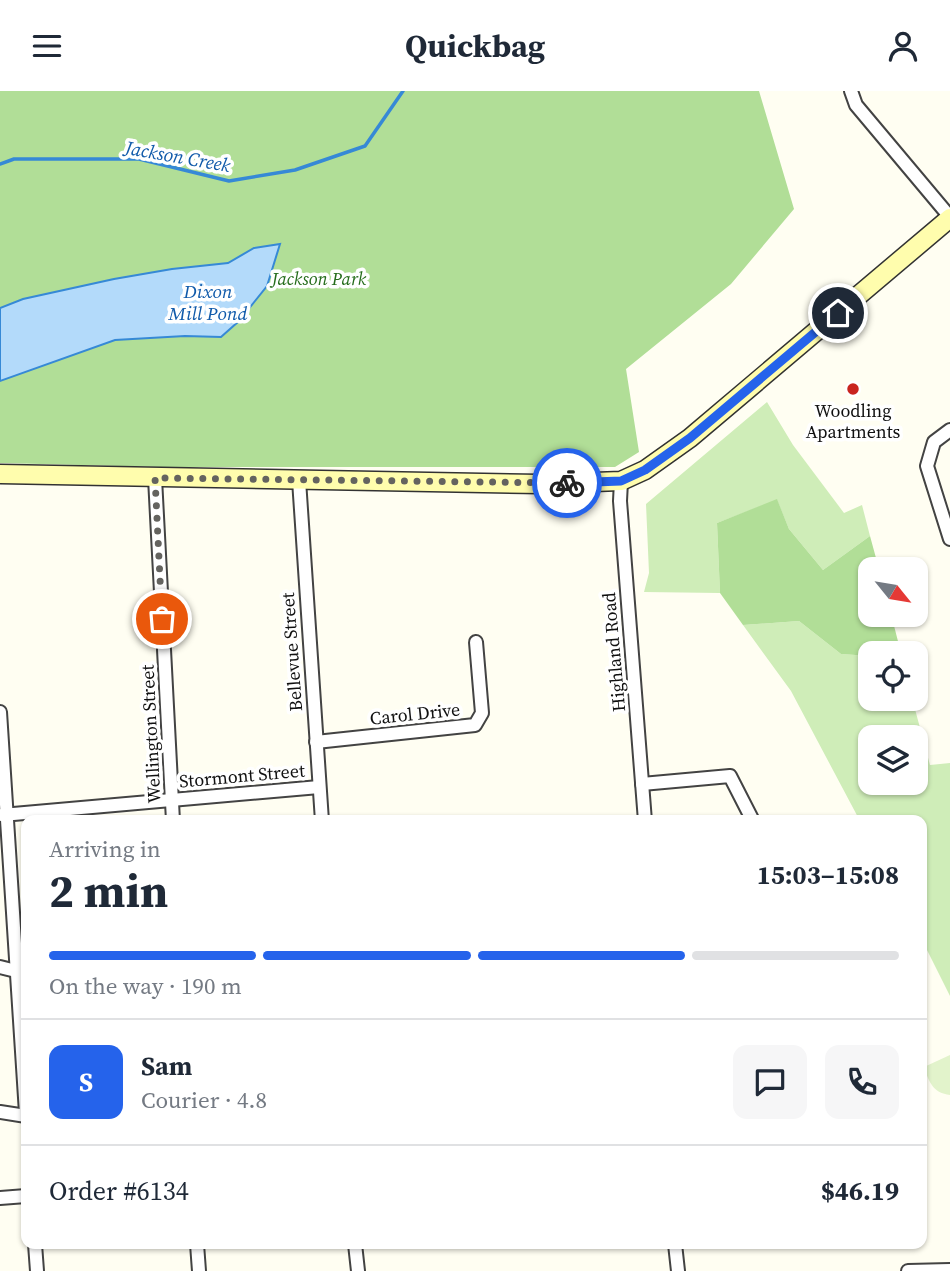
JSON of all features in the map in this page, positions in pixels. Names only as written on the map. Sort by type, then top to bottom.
[{"type":"main road","points":[[0,474],[540,484],[621,481],[645,470],[690,438],[950,218]]},
{"type":"street","points":[[851,91],[856,105],[950,218]]},
{"type":"street","points":[[950,430],[934,442],[927,467],[950,539]]},
{"type":"street","name":"Wellington Street","points":[[155,478],[173,815]]},
{"type":"street","name":"Bellevue Street","points":[[299,480],[321,815]]},
{"type":"street","name":"Highland Road","points":[[621,481],[620,501],[645,815]]},
{"type":"street","name":"Carol Drive","points":[[316,742],[475,725],[482,713],[476,642]]},
{"type":"street","points":[[0,712],[4,815],[21,1043]]},
{"type":"street","points":[[642,784],[730,776],[750,815]]},
{"type":"street","name":"Stormont Street","points":[[4,815],[319,787]]},
{"type":"street","points":[[0,967],[16,971]]},
{"type":"street","points":[[0,1112],[21,1114]]},
{"type":"street","points":[[0,1198],[21,1196]]},
{"type":"street","points":[[35,1249],[37,1271]]},
{"type":"street","points":[[197,1249],[199,1271]]},
{"type":"street","points":[[356,1249],[358,1271]]},
{"type":"street","points":[[675,1249],[677,1271]]},
{"type":"street","points":[[908,1271],[950,1271]]},
{"type":"green space","name":"Jackson Park","points":[[0,91],[759,91],[794,209],[731,284],[626,369],[639,452],[615,467],[160,467],[0,463],[0,381],[115,340],[221,337],[280,244],[254,248],[228,263],[114,279],[23,299],[0,308]]},
{"type":"green space","points":[[767,402],[793,445],[844,513],[862,505],[870,536],[823,570],[789,529],[777,500],[717,523],[720,593],[644,592],[649,573],[646,504]]},
{"type":"green space","points":[[777,499],[789,529],[823,570],[870,536],[876,557],[858,557],[858,627],[894,627],[898,641],[858,641],[858,655],[841,654],[799,621],[743,625],[720,593],[717,523]]},
{"type":"green space","points":[[799,621],[841,654],[858,655],[858,711],[915,711],[919,725],[858,725],[858,795],[928,795],[928,758],[930,765],[950,763],[950,996],[927,950],[927,815],[857,815],[791,691],[743,625]]},
{"type":"green space","points":[[950,1055],[950,1095],[939,1092],[932,1086],[927,1074],[927,1066]]},
{"type":"water","name":"Dixon Mill Pond","points":[[280,244],[267,286],[239,321],[221,337],[115,340],[0,381],[0,308],[23,299],[114,279],[228,263],[254,248]]},
{"type":"waterway","name":"Jackson Creek","points":[[0,164],[14,159],[139,159],[229,181],[295,170],[365,146],[403,91]]},
{"type":"way so far","points":[[162,619],[155,478],[567,483]]},
{"type":"place","name":"Woodling Apartments","points":[[853,389]]},
{"type":"route","points":[[567,483],[621,481],[645,470],[690,438],[838,313]]}]
